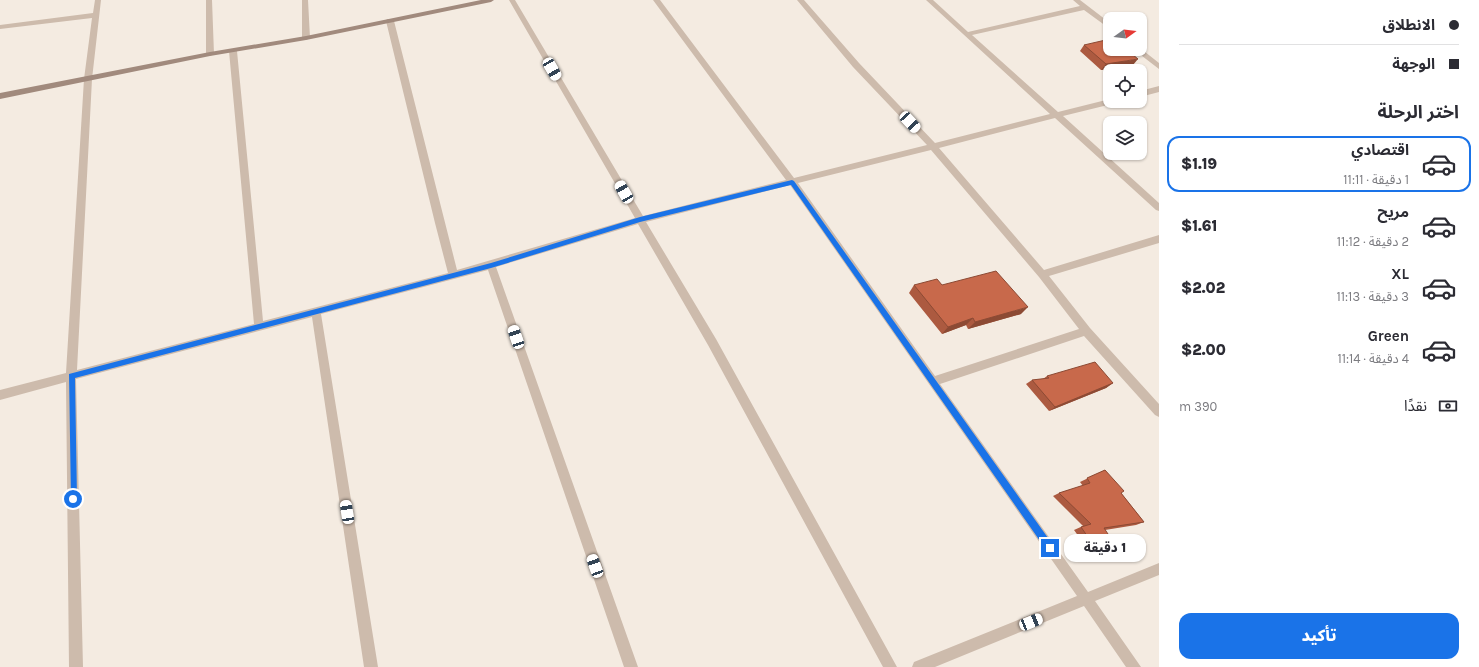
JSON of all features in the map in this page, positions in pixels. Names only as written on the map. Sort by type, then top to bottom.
[{"type":"main road","points":[[0,96],[210,54],[306,38],[491,0]]},
{"type":"street","points":[[76,667],[71,376],[88,79],[98,0]]},
{"type":"street","points":[[209,0],[210,54]]},
{"type":"street","points":[[305,0],[306,38]]},
{"type":"street","points":[[512,0],[712,342],[890,667]]},
{"type":"street","points":[[656,0],[792,182],[1134,667]]},
{"type":"street","points":[[800,0],[856,65],[932,145],[1042,274],[1086,331],[1159,412]]},
{"type":"street","points":[[929,0],[1159,208]]},
{"type":"street","points":[[1076,0],[1103,21]]},
{"type":"street","points":[[967,34],[1086,7]]},
{"type":"street","points":[[0,27],[96,15]]},
{"type":"street","points":[[390,21],[439,223],[454,274]]},
{"type":"street","points":[[232,51],[259,326]]},
{"type":"street","points":[[1146,56],[1159,67]]},
{"type":"street","points":[[1147,92],[1159,89]]},
{"type":"street","points":[[0,395],[491,265],[640,220],[932,145],[1103,103]]},
{"type":"street","points":[[1042,274],[1159,239]]},
{"type":"street","points":[[491,265],[631,667]]},
{"type":"street","points":[[316,311],[371,667]]},
{"type":"street","points":[[932,382],[1086,331]]},
{"type":"street","points":[[919,667],[1159,569]]},
{"type":"building","points":[[1103,41],[1103,56],[1134,56],[1138,59],[1106,64],[1084,45]]},
{"type":"building","points":[[996,271],[1028,307],[975,322],[973,318],[948,327],[914,285],[937,279],[942,285]]},
{"type":"building","points":[[1095,362],[1113,383],[1055,407],[1032,380],[1049,378],[1047,376]]},
{"type":"building","points":[[1105,470],[1124,491],[1121,493],[1144,522],[1104,528],[1110,537],[1094,546],[1081,527],[1091,524],[1059,493],[1090,483],[1087,478]]},
{"type":"route","points":[[73,499],[71,376],[491,265],[640,220],[792,182],[923,370],[1050,548]]}]
